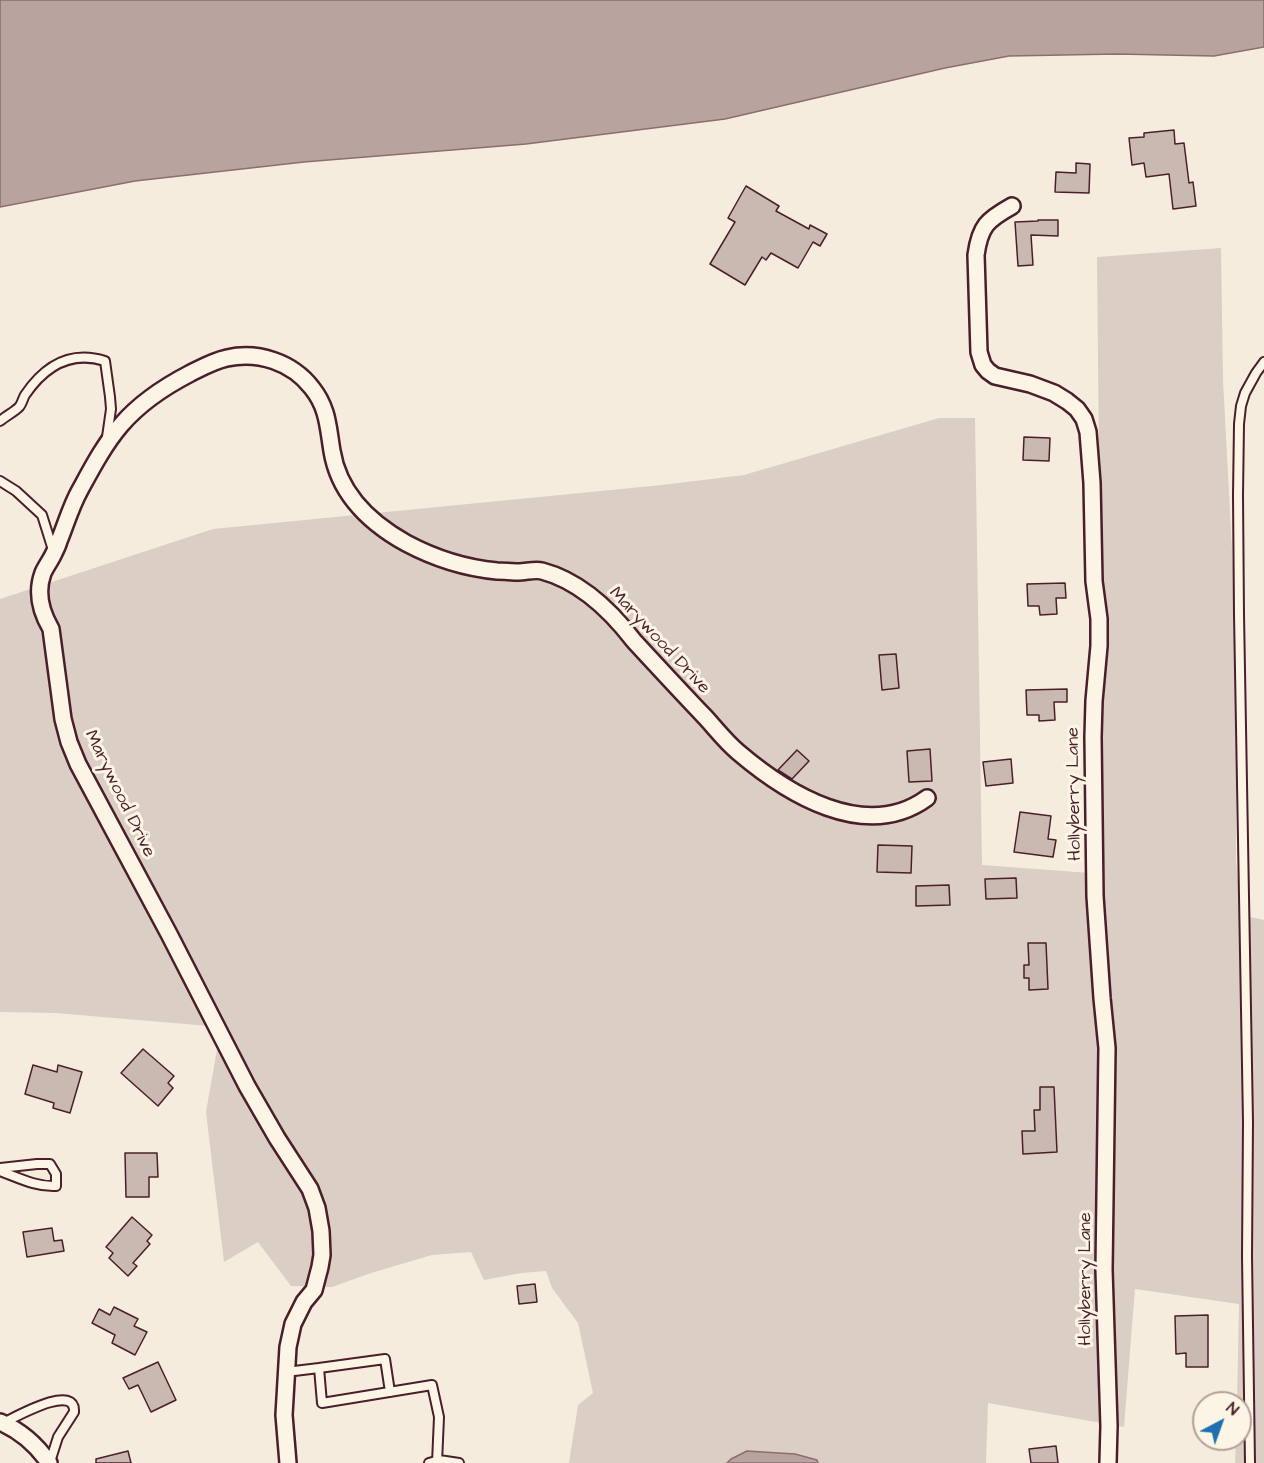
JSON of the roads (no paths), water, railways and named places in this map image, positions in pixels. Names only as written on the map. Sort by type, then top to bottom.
[{"type":"street","name":"Hollyberry Lane","points":[[1012,206],[988,222],[978,241],[976,255],[979,352],[983,365],[994,376],[1030,384],[1054,393],[1077,409],[1084,419],[1088,432],[1092,483],[1094,581],[1099,619],[1093,737],[1095,896],[1107,1048],[1104,1270],[1108,1463]]},
{"type":"street","name":"Marywood Drive","points":[[288,1463],[284,1415],[288,1347],[293,1324],[304,1302],[314,1290],[320,1267],[322,1243],[317,1208],[310,1189],[276,1138],[246,1086],[169,934],[78,764],[63,719],[51,629],[41,607],[40,584],[43,572],[54,553],[78,495],[107,442],[122,423],[159,392],[179,379],[214,362],[237,356],[249,356],[273,360],[284,365],[303,378],[319,397],[328,419],[331,448],[337,472],[348,493],[372,520],[404,542],[448,561],[471,567],[495,570],[540,570],[583,591],[619,622],[737,751],[786,788],[818,804],[852,814],[876,815],[899,812],[927,798]]},
{"type":"street","points":[[1,1423],[26,1437],[49,1463]]},
{"type":"lane","points":[[0,421],[20,407],[24,396],[48,368],[70,360],[94,357],[105,361],[111,409],[107,442]]},
{"type":"lane","points":[[1250,1463],[1248,1122],[1238,495],[1241,406],[1245,393],[1264,362]]},
{"type":"lane","points":[[0,481],[16,491],[42,515],[54,553]]},
{"type":"lane","points":[[50,1164],[56,1174],[56,1186],[45,1187],[33,1184],[0,1169],[50,1164]]},
{"type":"lane","points":[[286,1372],[385,1359],[390,1392]]},
{"type":"lane","points":[[319,1368],[322,1403],[432,1385],[439,1417],[434,1462],[459,1463]]},
{"type":"lane","points":[[1,1423],[59,1400],[66,1399],[71,1402],[74,1412],[58,1437],[49,1463]]}]
